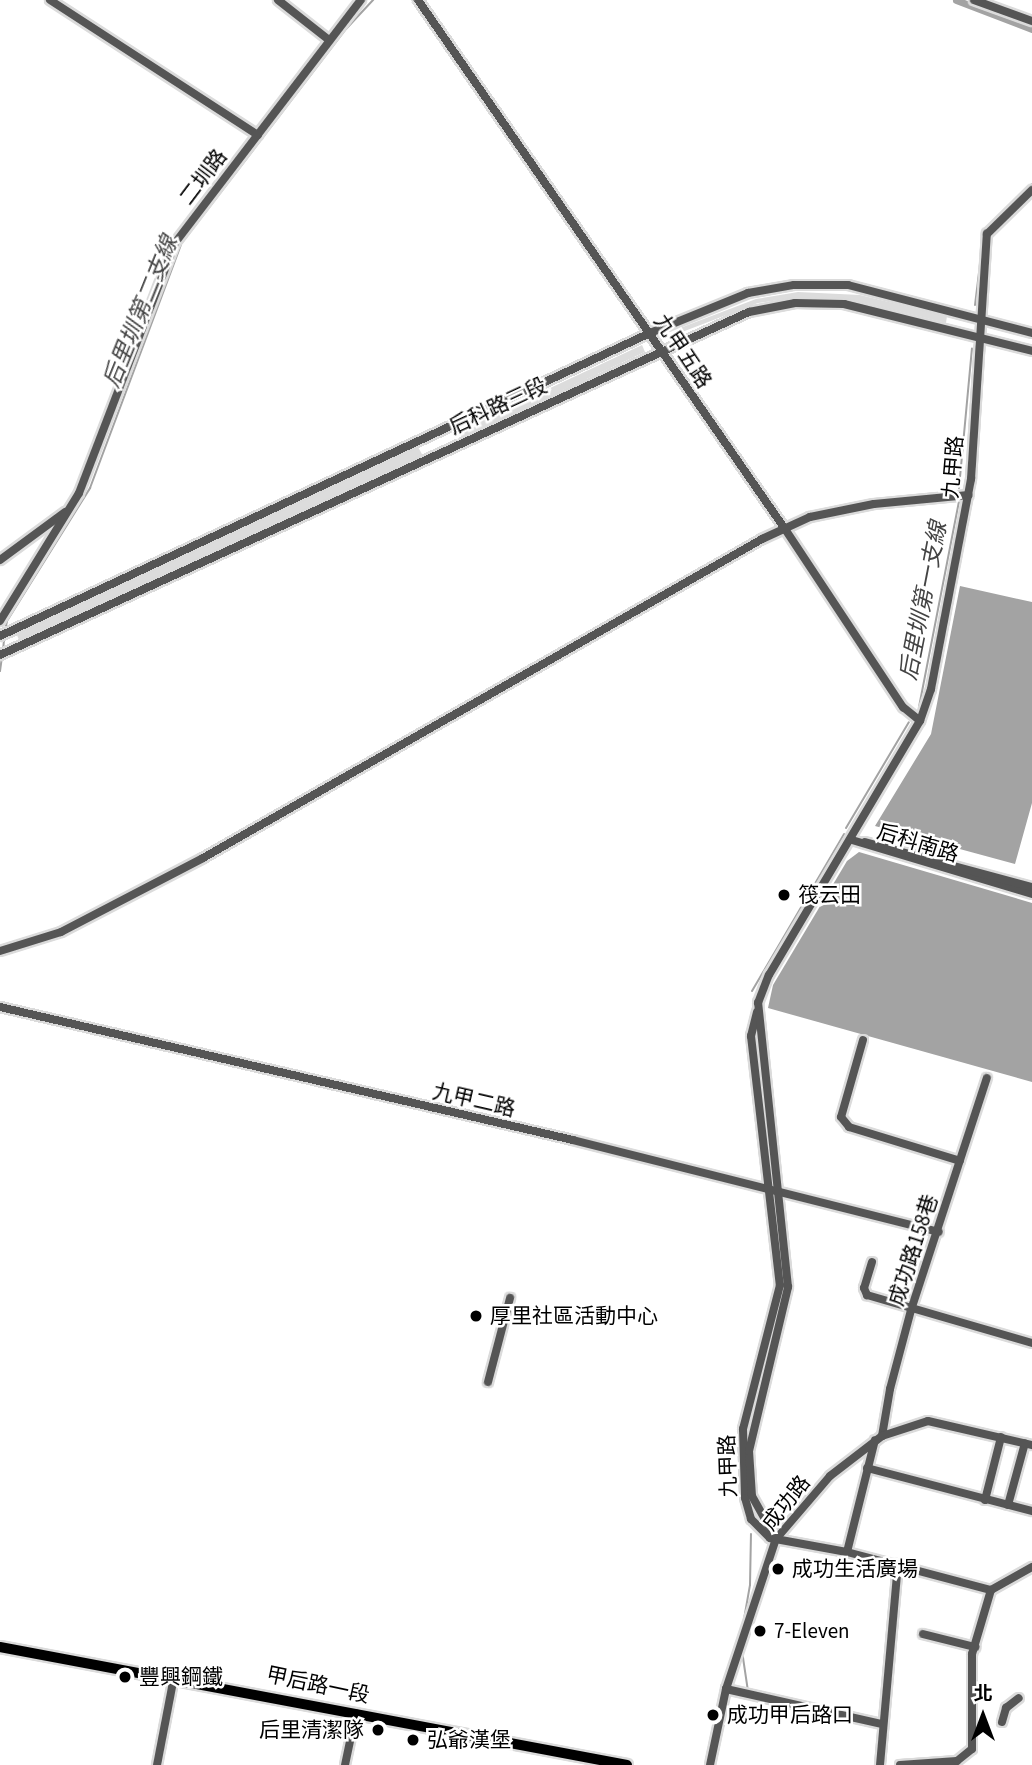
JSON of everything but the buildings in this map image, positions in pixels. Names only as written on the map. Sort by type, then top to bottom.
[{"type":"main road","name":"甲后路一段","points":[[0,1647],[174,1677],[627,1765]]},
{"type":"street","points":[[50,0],[258,135]]},
{"type":"street","points":[[278,0],[329,40]]},
{"type":"street","name":"二圳路","points":[[0,621],[68,511],[90,467],[175,243],[360,0]]},
{"type":"street","name":"九甲五路","points":[[418,0],[785,529],[903,707],[920,721]]},
{"type":"street","points":[[974,0],[1032,21]]},
{"type":"street","name":"九甲路","points":[[776,1539],[758,1514],[752,1496],[749,1451],[788,1287],[774,1191],[757,1012],[769,975],[852,840],[920,721],[930,689],[969,495],[987,234],[1032,190]]},
{"type":"street","name":"后科路三段","points":[[0,636],[650,333],[748,293],[794,285],[848,285],[1032,333]]},
{"type":"street","name":"后科路三段","points":[[0,655],[749,312],[795,303],[844,304],[1032,351]]},
{"type":"street","points":[[0,951],[61,932],[203,858],[448,715],[810,517],[874,504],[969,495]]},
{"type":"street","points":[[0,560],[68,511]]},
{"type":"street","name":"后科南路","points":[[852,840],[1032,887]]},
{"type":"street","name":"后科南路","points":[[852,840],[1032,894]]},
{"type":"street","name":"九甲二路","points":[[0,1007],[573,1140],[939,1232]]},
{"type":"street","points":[[863,1040],[841,1117],[849,1127],[960,1161]]},
{"type":"street","name":"成功路158巷","points":[[847,1552],[867,1468],[879,1438],[911,1310],[939,1232],[987,1078]]},
{"type":"street","points":[[872,1262],[867,1295],[911,1310],[1032,1343]]},
{"type":"street","points":[[488,1382],[510,1298]]},
{"type":"street","name":"成功路","points":[[710,1765],[726,1689],[776,1539],[830,1476],[879,1438],[928,1421],[1029,1444]]},
{"type":"street","points":[[985,1500],[1000,1437]]},
{"type":"street","points":[[1008,1506],[1029,1444]]},
{"type":"street","points":[[867,1468],[1032,1511]]},
{"type":"street","points":[[776,1539],[898,1564],[991,1590],[1032,1567]]},
{"type":"street","points":[[880,1765],[881,1724],[898,1564]]},
{"type":"street","points":[[900,1765],[957,1761],[972,1749],[975,1647],[991,1590]]},
{"type":"street","points":[[923,1634],[975,1647]]},
{"type":"street","points":[[157,1765],[174,1677]]},
{"type":"street","points":[[726,1689],[881,1724]]},
{"type":"street","points":[[1002,1722],[1006,1708],[1019,1698]]},
{"type":"street","points":[[345,1765],[356,1713]]},
{"type":"shaded area","points":[[798,292],[860,295],[947,316],[946,323],[861,302],[800,297],[758,303],[682,332],[680,328],[756,299]]},
{"type":"shaded area","points":[[642,345],[645,352],[462,437],[458,431]]},
{"type":"shaded area","points":[[418,447],[423,456],[19,640],[17,635]]},
{"type":"shaded area","points":[[960,586],[1032,602],[1032,803],[1015,864],[875,826],[931,734]]},
{"type":"shaded area","points":[[859,852],[1032,903],[1032,1082],[768,1008],[773,985],[847,861]]},
{"type":"waterway","name":"后里圳第二支線","points":[[5,630],[7,621],[90,488],[181,244],[346,29],[373,0]]},
{"type":"waterway","points":[[956,0],[1032,29]]},
{"type":"waterway","name":"后里圳第一支線","points":[[990,226],[1032,184]]},
{"type":"waterway","name":"后里圳第一支線","points":[[975,305],[983,240]]},
{"type":"waterway","name":"后里圳第一支線","points":[[959,488],[972,349]]},
{"type":"waterway","name":"后里圳第一支線","points":[[919,707],[959,501]]},
{"type":"waterway","name":"后里圳第二支線","points":[[3,651],[4,639]]},
{"type":"waterway","name":"后里圳第二支線","points":[[0,671],[2,656]]},
{"type":"waterway","name":"后里圳第一支線","points":[[846,828],[909,722]]},
{"type":"waterway","name":"后里圳第一支線","points":[[752,991],[844,834]]},
{"type":"waterway","name":"后里圳第一支線","points":[[756,1040],[773,1180]]},
{"type":"waterway","name":"后里圳第一支線","points":[[753,1405],[763,1371]]},
{"type":"waterway","name":"后里圳第一支線","points":[[743,1625],[750,1585],[751,1534]]},
{"type":"waterway","name":"后里圳第一支線","points":[[742,1651],[748,1691]]},
{"type":"place","name":"筏云田","points":[[784,895]]},
{"type":"place","name":"厚里社區活動中心","points":[[476,1316]]},
{"type":"place","name":"成功生活廣場","points":[[778,1569]]},
{"type":"place","name":"7-Eleven","points":[[760,1631]]},
{"type":"place","name":"豐興鋼鐵","points":[[125,1677]]},
{"type":"place","name":"成功甲后路口","points":[[713,1715]]},
{"type":"place","name":"后里清潔隊","points":[[378,1730]]},
{"type":"place","name":"弘爺漢堡","points":[[413,1740]]}]
